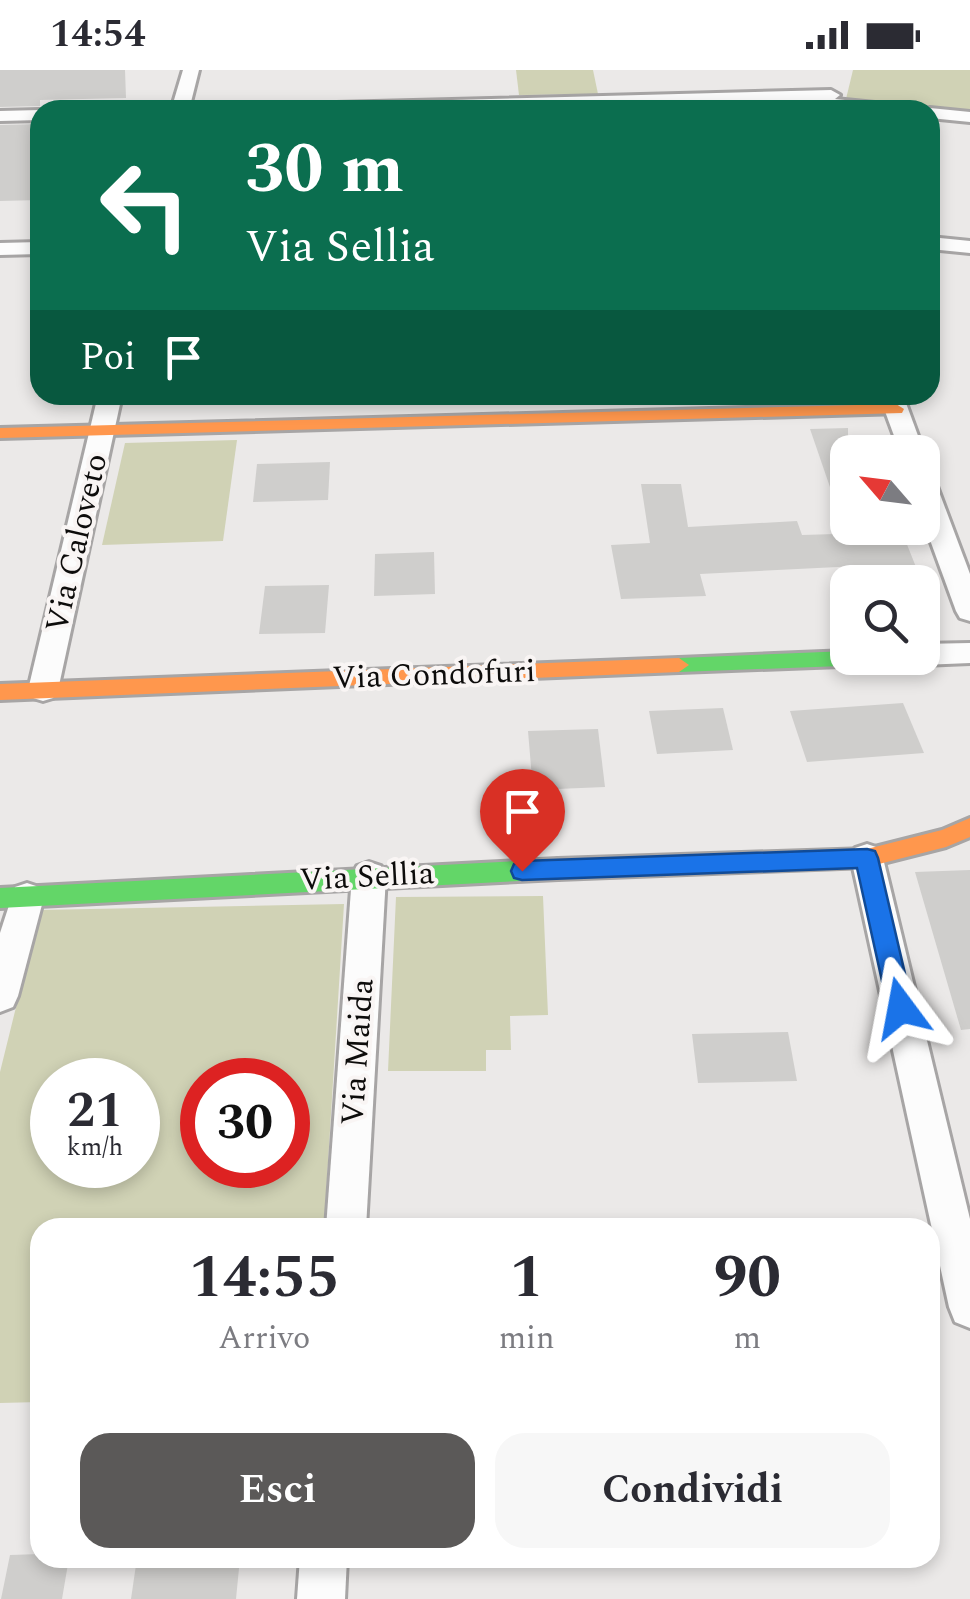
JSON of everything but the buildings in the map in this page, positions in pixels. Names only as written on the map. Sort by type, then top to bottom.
[{"type":"street","points":[[183,100],[191,70]]},
{"type":"street","points":[[699,100],[831,97]]},
{"type":"street","points":[[940,114],[970,117]]},
{"type":"street","points":[[0,116],[30,115]]},
{"type":"street","points":[[940,244],[970,248]]},
{"type":"street","points":[[0,249],[30,248]]},
{"type":"street","name":"Via Caloveto","points":[[44,690],[108,405]]},
{"type":"street","points":[[0,433],[809,405]]},
{"type":"street","points":[[895,405],[906,435]]},
{"type":"street","points":[[940,528],[968,601]]},
{"type":"street","points":[[940,655],[970,654]]},
{"type":"street","name":"Via Condofuri","points":[[0,692],[830,659]]},
{"type":"street","name":"Via Sellia","points":[[14,898],[369,876],[867,858],[946,838],[970,827]]},
{"type":"street","points":[[867,858],[970,1307]]},
{"type":"street","name":"Via Maida","points":[[347,1218],[369,876]]},
{"type":"street","points":[[0,996],[14,898]]},
{"type":"street","points":[[322,1599],[324,1568]]},
{"type":"green space","points":[[516,70],[593,70],[598,94],[519,95]]},
{"type":"green space","points":[[853,70],[970,70],[970,110],[940,107],[940,100],[846,99]]},
{"type":"green space","points":[[237,440],[223,541],[102,545],[125,443]]},
{"type":"green space","points":[[543,896],[548,1015],[510,1016],[511,1050],[486,1050],[486,1071],[388,1071],[396,897]]},
{"type":"green space","points":[[344,904],[325,1218],[30,1218],[30,1402],[0,1403],[0,1072],[40,910]]},
{"type":"traffic: fast","points":[[679,665],[830,659]]},
{"type":"traffic: fast","points":[[0,898],[558,869]]},
{"type":"traffic: slow","points":[[0,433],[896,409]]},
{"type":"traffic: slow","points":[[0,692],[679,665]]},
{"type":"traffic: slow","points":[[558,869],[867,858],[946,838],[970,827]]},
{"type":"route","points":[[522,871],[867,858],[901,1008]]}]
